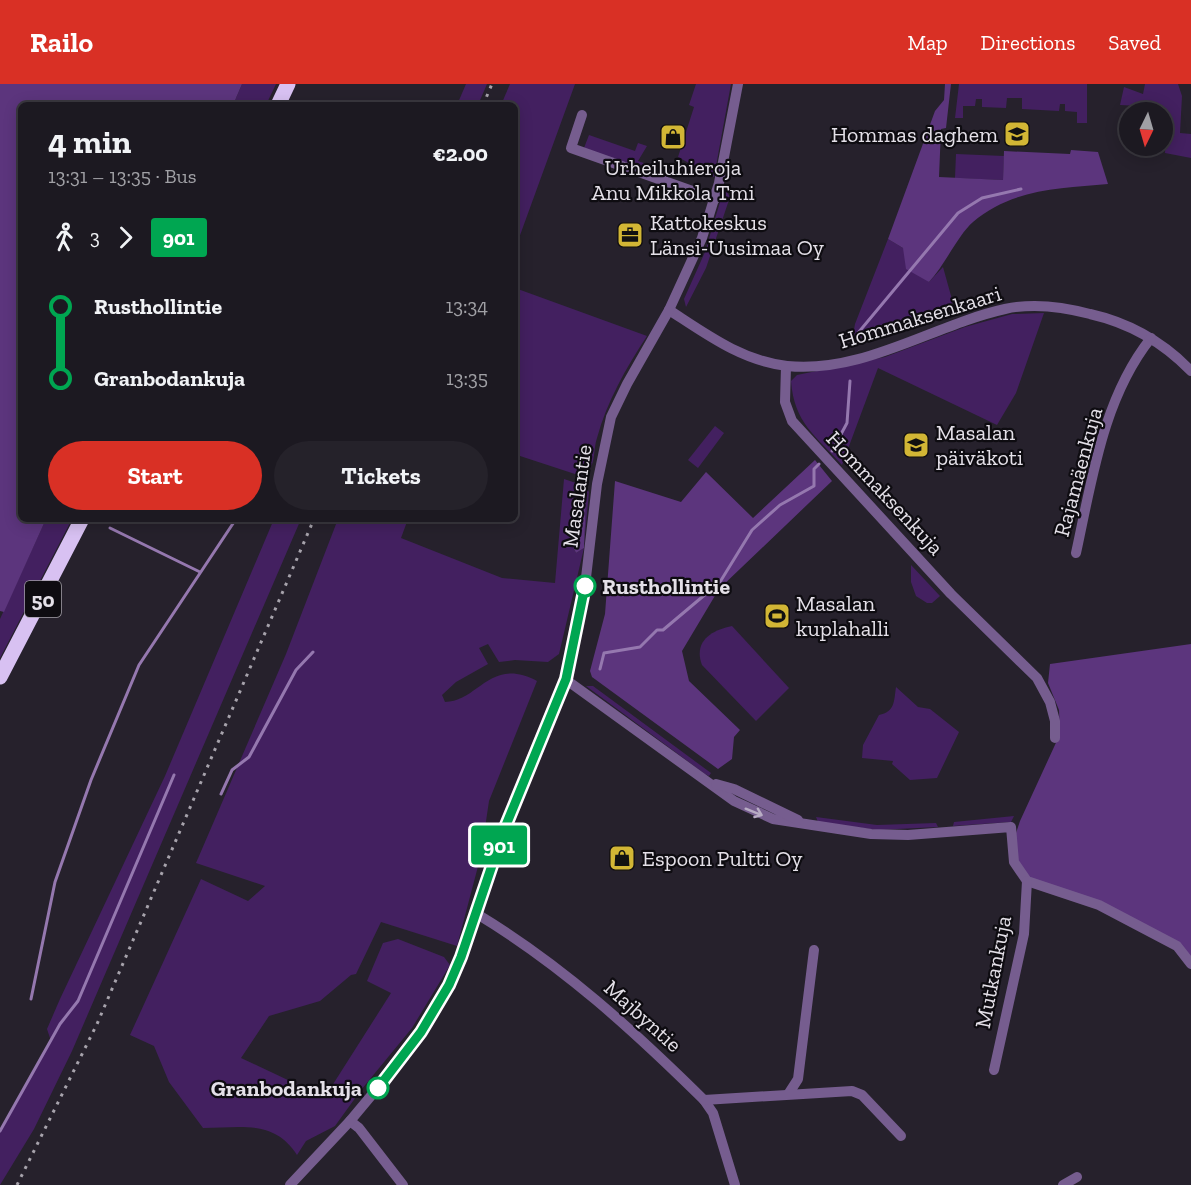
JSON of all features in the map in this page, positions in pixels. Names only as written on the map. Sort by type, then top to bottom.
[{"type":"highway","points":[[279,102],[288,84]]},
{"type":"highway","name":"50","points":[[0,677],[80,522]]},
{"type":"street","name":"Masalantie","points":[[290,1185],[350,1121],[406,1054],[436,1009],[461,957],[504,830],[566,679],[585,586],[604,441],[618,400],[669,310],[702,238],[715,199],[738,84]]},
{"type":"street","points":[[582,115],[571,148],[715,199]]},
{"type":"street","name":"Hommaksenkaari","points":[[786,366],[811,367],[862,357],[956,323],[1007,309],[1050,307],[1077,311],[1132,327],[1151,338],[1191,371]]},
{"type":"street","points":[[669,310],[732,350],[786,366]]},
{"type":"street","name":"Rajamäenkuja","points":[[1076,553],[1105,430],[1132,367],[1151,338]]},
{"type":"street","name":"Hommaksenkuja","points":[[786,366],[785,402],[792,421],[951,594],[1037,678],[1050,702],[1056,721],[1055,738]]},
{"type":"street","points":[[566,679],[734,801],[755,813],[870,834],[908,835],[1011,827],[1014,862],[1027,881],[1099,905],[1177,946],[1191,964]]},
{"type":"street","name":"Mutkankuja","points":[[994,1070],[1024,934],[1027,881]]},
{"type":"street","name":"Majbyntie","points":[[477,914],[533,951],[613,1013],[704,1100],[714,1113],[735,1185]]},
{"type":"street","points":[[789,1093],[798,1079],[814,950]]},
{"type":"street","points":[[704,1100],[789,1093],[852,1091],[862,1095],[901,1136]]},
{"type":"street","points":[[350,1121],[359,1128],[402,1185]]},
{"type":"street","points":[[1063,1185],[1077,1177]]},
{"type":"shaded area","points":[[0,84],[242,84],[234,102],[18,102],[18,522],[45,522],[4,612],[0,611]]},
{"type":"shaded area","points":[[242,84],[276,84],[267,102],[234,102]]},
{"type":"shaded area","points":[[466,84],[487,84],[479,102],[458,102]]},
{"type":"shaded area","points":[[510,84],[575,84],[518,241],[518,102],[502,102]]},
{"type":"shaded area","points":[[696,84],[731,84],[714,177],[678,157],[694,107],[689,105]]},
{"type":"shaded area","points":[[945,84],[951,84],[946,128],[941,129],[939,177],[1003,180],[1004,151],[1070,154],[1071,150],[1098,152],[1108,184],[1037,192],[988,211],[967,228],[929,282],[906,269],[903,248],[888,239],[935,111],[944,100]]},
{"type":"shaded area","points":[[959,84],[1087,84],[1087,123],[1077,123],[1077,112],[1065,111],[1065,104],[1060,104],[1059,111],[1022,109],[1022,98],[1007,98],[1006,108],[982,107],[982,99],[976,99],[975,106],[963,106],[963,118],[955,118]]},
{"type":"shaded area","points":[[1145,84],[1178,84],[1182,96],[1180,133],[1191,134],[1191,158],[1173,155],[1173,102],[1121,102],[1124,87],[1143,94]]},
{"type":"shaded area","points":[[589,135],[635,151],[638,143],[647,146],[638,161],[655,167],[645,170],[584,148]]},
{"type":"shaded area","points":[[956,154],[1004,156],[1003,180],[955,178]]},
{"type":"shaded area","points":[[723,192],[727,192],[730,197],[706,268],[686,307],[684,299],[705,252]]},
{"type":"shaded area","points":[[888,239],[903,248],[929,282],[943,267],[953,303],[852,341],[855,324]]},
{"type":"shaded area","points":[[518,289],[647,336],[612,398],[601,424],[593,462],[586,474],[578,475],[518,455]]},
{"type":"shaded area","points":[[1044,313],[1016,393],[997,425],[878,368],[842,465],[815,437],[797,408],[791,381],[797,375],[885,357],[965,327],[1012,314]]},
{"type":"shaded area","points":[[715,426],[724,433],[698,468],[688,460]]},
{"type":"shaded area","points":[[815,460],[832,481],[719,589],[682,651],[689,681],[740,730],[734,737],[732,759],[718,769],[592,677],[590,671],[605,614],[615,481],[681,502],[706,472],[753,518]]},
{"type":"shaded area","points":[[564,479],[585,486],[589,492],[584,545],[586,499],[581,491],[578,492],[570,541],[576,553],[584,548],[559,654],[548,662],[515,660],[499,662],[488,644],[479,648],[488,664],[456,682],[442,695],[445,702],[457,700],[486,682],[507,674],[521,675],[537,681],[489,801],[481,855],[457,946],[381,922],[356,974],[351,975],[320,1001],[269,1016],[241,1058],[309,1090],[330,1089],[391,993],[367,981],[383,943],[398,939],[444,957],[450,965],[412,1028],[335,1126],[306,1141],[297,1155],[278,1136],[267,1131],[243,1127],[203,1128],[169,1082],[154,1046],[130,1035],[201,879],[248,901],[265,886],[196,863],[286,654],[337,522],[407,522],[401,538],[502,578],[555,583]]},
{"type":"shaded area","points":[[581,491],[586,499],[584,548],[576,553],[570,541],[578,492]]},
{"type":"shaded area","points":[[45,522],[70,522],[0,658],[0,619]]},
{"type":"shaded area","points":[[273,522],[300,522],[72,1051],[34,1129],[0,1185],[0,1131],[51,1041],[47,1029],[165,776]]},
{"type":"shaded area","points":[[911,565],[940,596],[932,603],[927,603],[916,596],[911,582]]},
{"type":"shaded area","points":[[732,626],[789,688],[756,721],[702,665],[700,649],[702,643],[718,630]]},
{"type":"shaded area","points":[[1191,644],[1191,964],[1177,946],[1099,905],[1027,881],[1014,862],[1013,842],[1020,821],[1060,734],[1059,710],[1048,683],[1050,664]]},
{"type":"shaded area","points":[[586,686],[593,686],[711,773],[709,776],[705,774]]},
{"type":"shaded area","points":[[896,687],[918,707],[930,709],[959,732],[937,778],[910,780],[892,764],[893,761],[862,758],[863,745],[879,715],[891,709],[893,705]]},
{"type":"shaded area","points":[[1014,816],[1011,822],[953,826],[954,822]]},
{"type":"shaded area","points":[[816,817],[877,825],[936,823],[938,827],[877,830],[818,822]]},
{"type":"waterway","points":[[857,337],[958,213],[982,198],[1021,189]]},
{"type":"waterway","points":[[832,451],[847,423],[850,381]]},
{"type":"waterway","points":[[600,669],[604,653],[640,647],[657,630],[663,630],[720,582],[752,530],[780,505],[814,486],[814,469],[819,464]]},
{"type":"waterway","points":[[31,999],[55,882],[91,780],[139,665],[234,522]]},
{"type":"waterway","points":[[110,528],[200,572]]},
{"type":"waterway","points":[[221,794],[232,770],[249,757],[296,670],[313,652]]},
{"type":"waterway","points":[[0,1131],[60,1024],[78,1001],[174,775]]},
{"type":"railway","points":[[484,102],[492,84]]},
{"type":"railway","points":[[17,1185],[97,1024],[313,522]]},
{"type":"bus line","name":"901","points":[[378,1088],[406,1054],[436,1009],[461,957],[504,830],[566,679],[585,586]]},
{"type":"place","name":"Hommas daghem","points":[[1017,134]]},
{"type":"place","name":"Urheiluhieroja Anu Mikkola Tmi","points":[[673,137]]},
{"type":"place","name":"Kattokeskus Länsi-Uusimaa Oy","points":[[630,235]]},
{"type":"place","name":"Masalan päiväkoti","points":[[916,445]]},
{"type":"place","name":"Rusthollintie","points":[[585,586]]},
{"type":"place","name":"Masalan kuplahalli","points":[[777,616]]},
{"type":"place","name":"Espoon Pultti Oy","points":[[622,858]]},
{"type":"place","name":"Granbodankuja","points":[[378,1088]]}]
